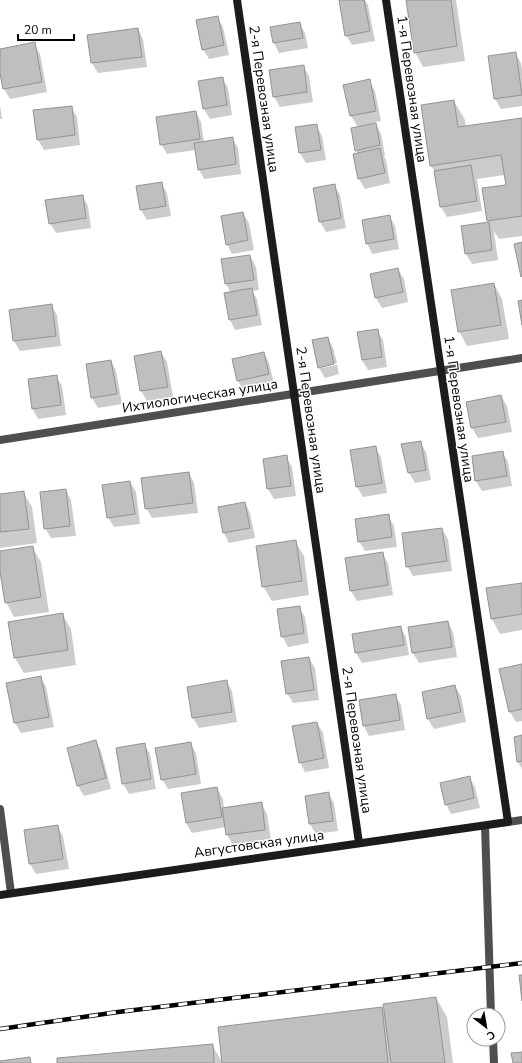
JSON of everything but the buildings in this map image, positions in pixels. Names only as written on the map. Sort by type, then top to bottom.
[{"type":"street","name":"2-я Перевозная улица","points":[[237,0],[359,843]]},
{"type":"street","name":"1-я Перевозная улица","points":[[386,0],[508,822]]},
{"type":"street","name":"Ихтиологическая улица","points":[[0,440],[522,358]]},
{"type":"street","points":[[0,809],[11,893]]},
{"type":"street","name":"Августовская улица","points":[[0,895],[522,820]]},
{"type":"street","points":[[485,826],[491,1007]]},
{"type":"street","points":[[493,1047],[494,1063]]},
{"type":"railway","points":[[0,1029],[118,1012],[522,963]]}]
